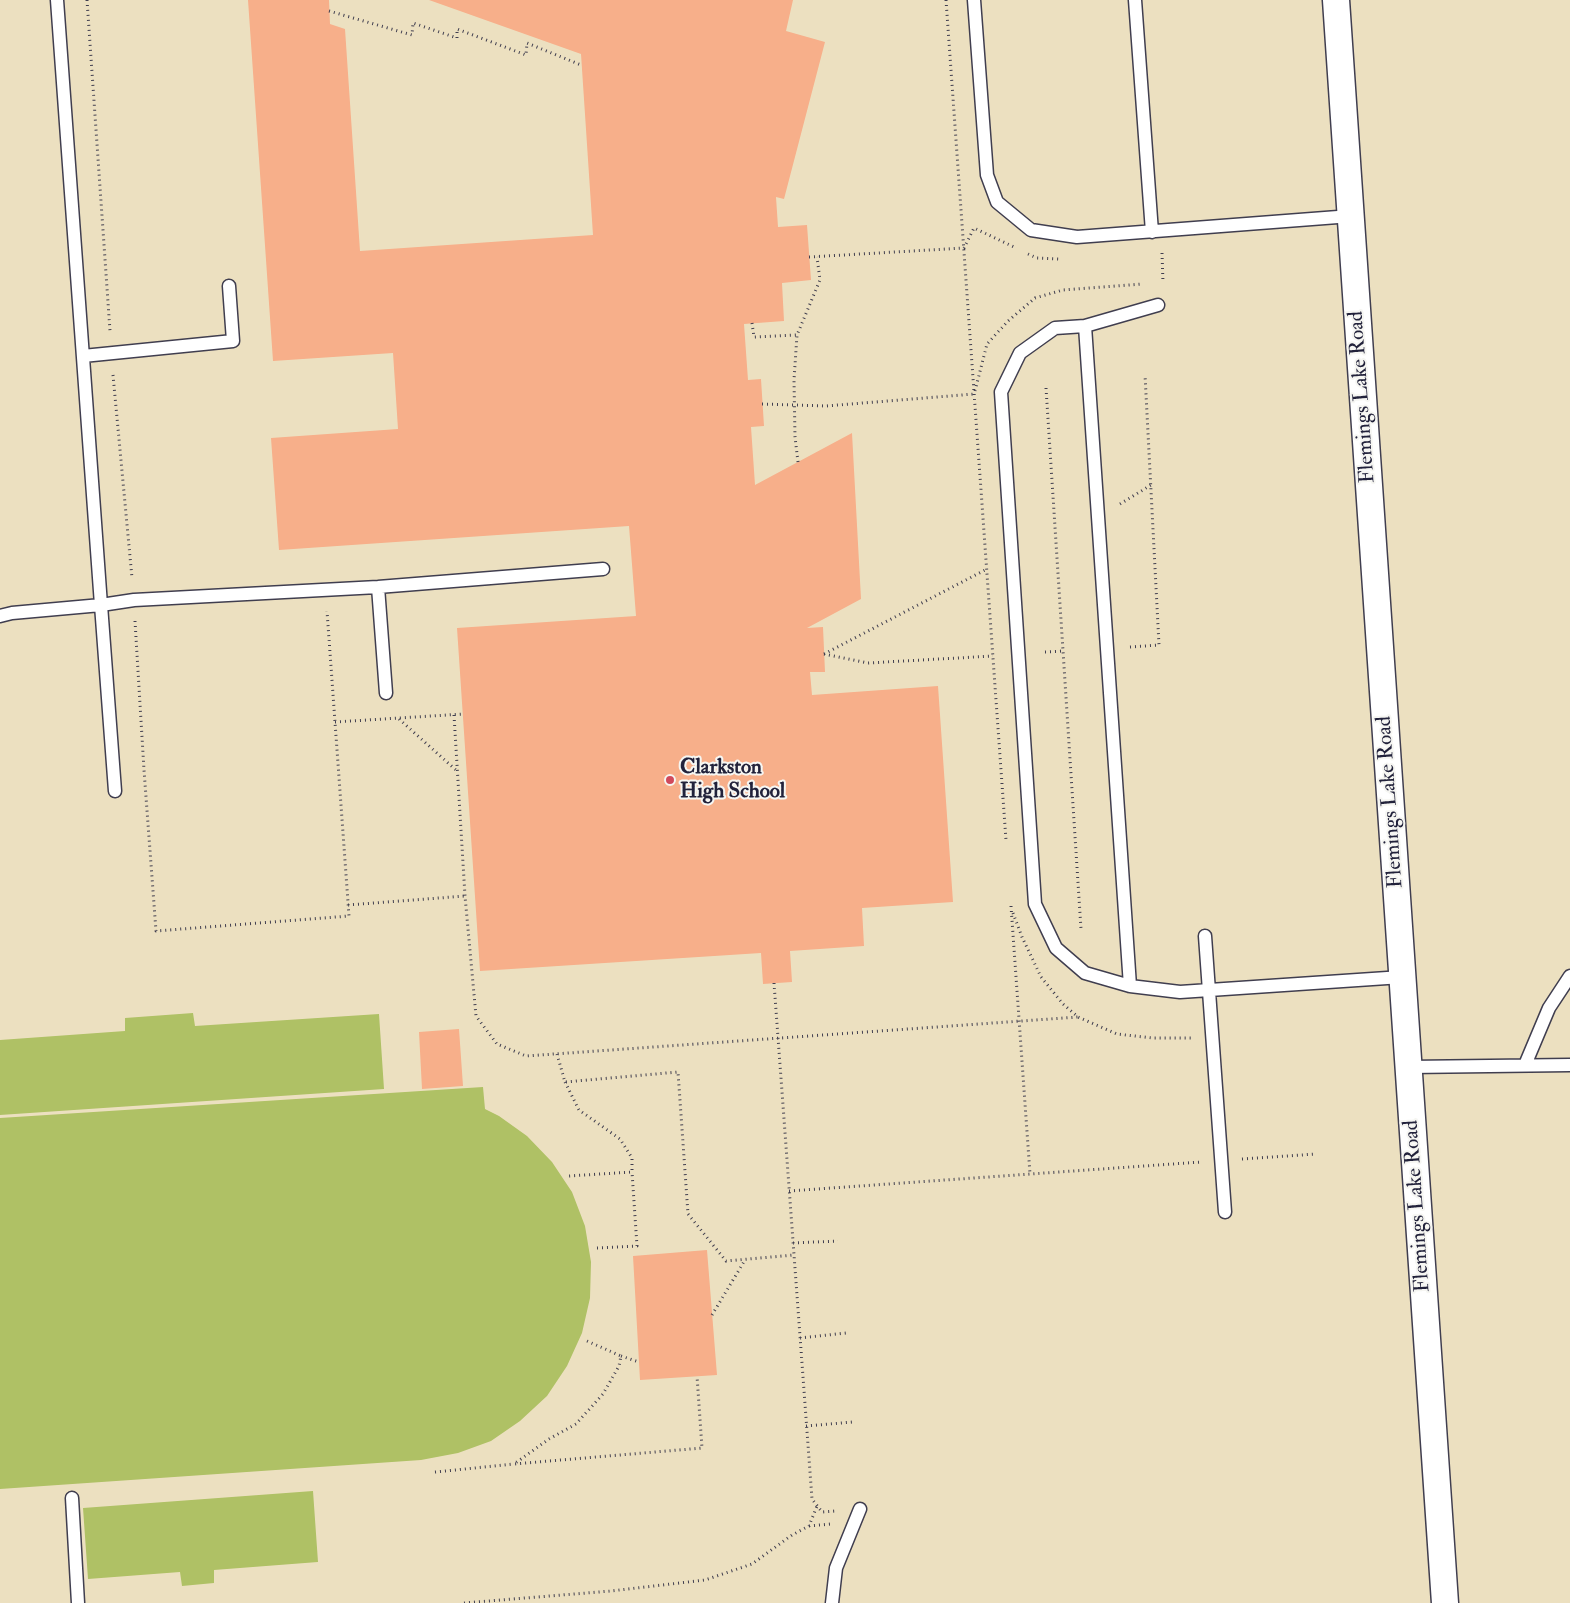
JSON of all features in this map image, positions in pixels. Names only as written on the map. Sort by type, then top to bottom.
[{"type":"street","name":"Flemings Lake Road","points":[[1336,0],[1409,1067],[1438,1602]]},
{"type":"lane","points":[[56,0],[115,791]]},
{"type":"lane","points":[[974,0],[987,175],[997,202],[1031,230],[1077,237],[1351,216]]},
{"type":"lane","points":[[1135,0],[1152,232]]},
{"type":"lane","points":[[83,356],[233,341],[228,286]]},
{"type":"lane","points":[[1158,305],[1085,326],[1054,328],[1020,353],[1001,392],[1036,904],[1056,948],[1085,973],[1130,986],[1180,992],[1402,977]]},
{"type":"lane","points":[[1085,326],[1130,986]]},
{"type":"lane","points":[[0,616],[12,612],[101,605],[134,600],[378,587],[603,569]]},
{"type":"lane","points":[[378,587],[386,692]]},
{"type":"lane","points":[[1205,936],[1225,1212]]},
{"type":"lane","points":[[1525,1066],[1549,1008],[1570,976]]},
{"type":"lane","points":[[1409,1067],[1570,1064]]},
{"type":"lane","points":[[72,1498],[78,1603]]},
{"type":"lane","points":[[832,1603],[836,1568],[860,1509]]},
{"type":"path","points":[[87,0],[111,353],[134,600],[156,930],[349,916],[327,611]]},
{"type":"path","points":[[946,0],[1006,842]]},
{"type":"path","points":[[329,10],[412,35],[413,23],[457,38],[457,29],[526,55],[527,43],[581,65]]},
{"type":"path","points":[[964,248],[974,228],[1019,249]]},
{"type":"path","points":[[809,257],[964,248]]},
{"type":"path","points":[[1153,254],[1163,253],[1164,283],[1155,284]]},
{"type":"path","points":[[1028,254],[1037,258],[1064,259]]},
{"type":"path","points":[[798,462],[794,404],[797,335],[820,280],[817,257]]},
{"type":"path","points":[[974,394],[987,344],[1008,321],[1035,298],[1063,290],[1146,284]]},
{"type":"path","points":[[752,323],[754,338],[797,335]]},
{"type":"path","points":[[1130,647],[1159,645],[1145,375]]},
{"type":"path","points":[[1046,388],[1081,929]]},
{"type":"path","points":[[762,404],[826,406],[974,394]]},
{"type":"path","points":[[1120,504],[1151,485]]},
{"type":"path","points":[[987,569],[824,654],[868,663],[993,656]]},
{"type":"path","points":[[1045,652],[1063,651]]},
{"type":"path","points":[[454,714],[465,896],[476,1016],[497,1044],[526,1056],[1078,1017]]},
{"type":"path","points":[[335,722],[463,714]]},
{"type":"path","points":[[398,718],[457,771]]},
{"type":"path","points":[[348,906],[465,896]]},
{"type":"path","points":[[1010,900],[1030,1174]]},
{"type":"path","points":[[774,983],[812,1499],[822,1512],[860,1509]]},
{"type":"path","points":[[557,1054],[565,1082],[579,1110],[620,1139],[632,1158],[637,1246],[597,1248]]},
{"type":"path","points":[[565,1082],[678,1072],[688,1214],[726,1261],[794,1255]]},
{"type":"path","points":[[1242,1159],[1316,1154]]},
{"type":"path","points":[[789,1191],[1206,1162]]},
{"type":"path","points":[[569,1176],[632,1172]]},
{"type":"path","points":[[793,1243],[838,1241]]},
{"type":"path","points":[[712,1315],[746,1259]]},
{"type":"path","points":[[800,1338],[846,1333]]},
{"type":"path","points":[[586,1341],[639,1362]]},
{"type":"path","points":[[514,1464],[576,1424],[603,1394],[620,1366],[621,1356]]},
{"type":"path","points":[[435,1472],[702,1448],[697,1376]]},
{"type":"path","points":[[806,1426],[853,1422]]},
{"type":"path","points":[[464,1603],[610,1591],[705,1580],[752,1564],[792,1535],[809,1526],[817,1505]]},
{"type":"green space","points":[[193,1013],[195,1026],[379,1014],[384,1089],[0,1115],[0,1040],[125,1031],[125,1018]]},
{"type":"green space","points":[[483,1087],[485,1109],[499,1116],[527,1136],[552,1162],[572,1192],[585,1226],[591,1262],[590,1298],[582,1333],[567,1366],[547,1396],[520,1421],[491,1441],[458,1453],[421,1460],[0,1489],[0,1118]]},
{"type":"green space","points":[[313,1491],[318,1562],[214,1570],[214,1583],[182,1586],[180,1572],[88,1579],[83,1508]]},
{"type":"building","name":"Clarkston High School","points":[[248,0],[329,0],[330,24],[345,29],[360,251],[593,235],[581,54],[429,0],[793,0],[786,31],[825,42],[784,199],[776,197],[778,227],[807,225],[811,280],[782,283],[784,321],[744,324],[748,380],[761,379],[764,426],[751,427],[755,485],[852,433],[861,599],[807,628],[823,627],[825,672],[810,672],[812,695],[938,686],[953,902],[862,908],[864,946],[790,951],[792,982],[763,984],[761,953],[480,971],[457,628],[636,616],[629,526],[279,550],[271,438],[398,429],[393,353],[273,361]]},
{"type":"building","points":[[459,1029],[463,1086],[422,1089],[419,1032]]},
{"type":"building","points":[[707,1250],[717,1375],[640,1380],[633,1256]]},
{"type":"place","name":"Clarkston High School","points":[[670,780]]}]
